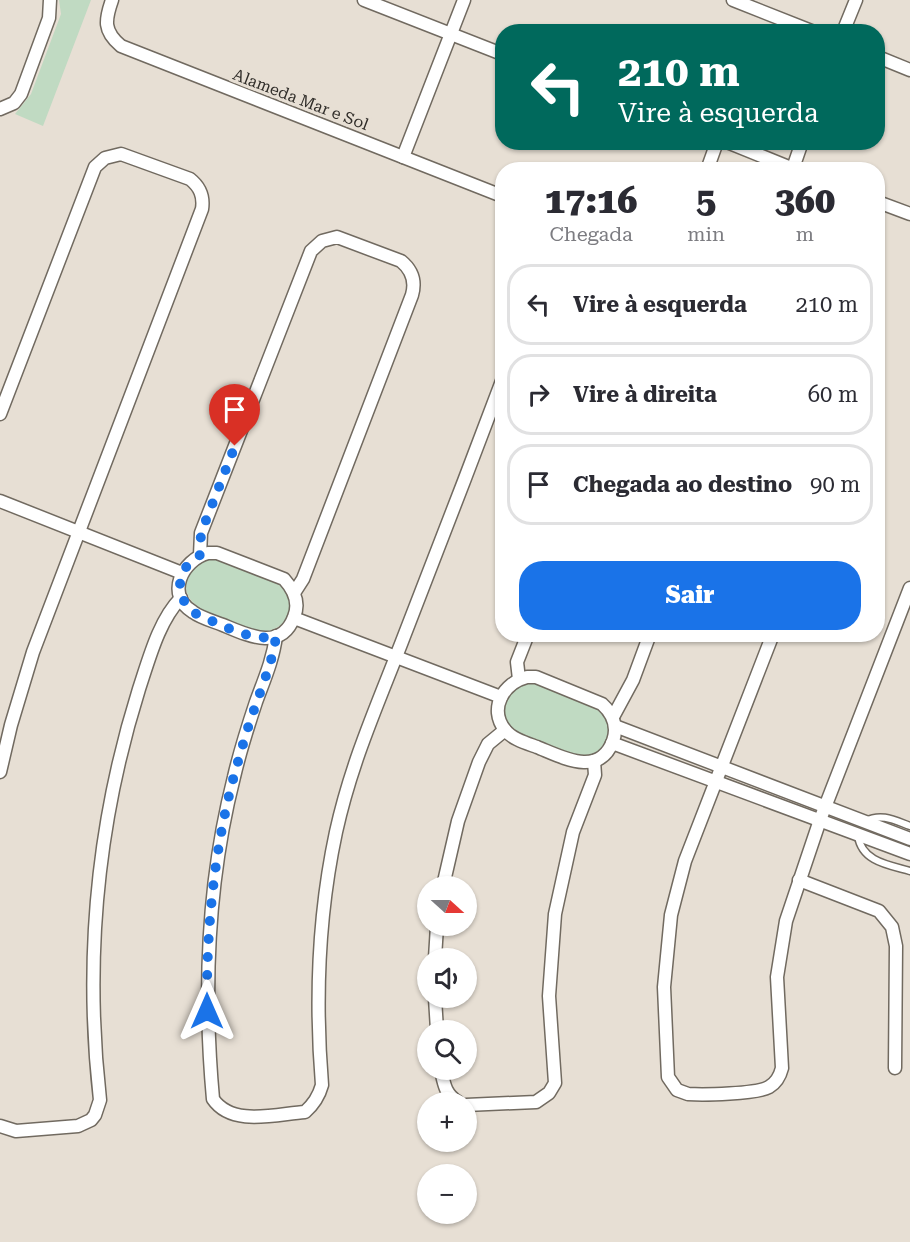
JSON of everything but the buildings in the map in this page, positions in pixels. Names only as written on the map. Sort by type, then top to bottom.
[{"type":"street","points":[[0,109],[18,99],[49,18],[50,0]]},
{"type":"street","name":"Alameda Mar e Sol","points":[[112,0],[106,16],[107,27],[113,39],[121,46],[495,193]]},
{"type":"street","points":[[364,0],[495,51]]},
{"type":"street","points":[[403,157],[464,0]]},
{"type":"street","points":[[734,0],[794,24]]},
{"type":"street","points":[[846,24],[855,0]]},
{"type":"street","points":[[885,60],[910,70]]},
{"type":"street","points":[[747,150],[777,162]]},
{"type":"street","points":[[0,414],[95,167],[105,158],[121,154],[190,179],[195,183],[202,194],[202,209],[30,661],[0,772]]},
{"type":"street","points":[[885,205],[910,214]]},
{"type":"street","points":[[200,555],[201,533],[311,251],[322,241],[337,237],[401,261],[413,278],[412,295],[303,579],[294,593]]},
{"type":"street","points":[[276,636],[274,652],[245,739],[226,813],[210,924],[207,1017],[213,1099],[226,1112],[240,1117],[305,1112],[320,1093],[322,1085],[317,1012],[324,904],[329,868],[345,796],[370,718],[396,657],[495,399]]},
{"type":"street","points":[[0,501],[182,573]]},
{"type":"street","points":[[217,553],[276,575],[290,586],[294,593],[296,610],[294,618],[283,632],[276,636],[259,639],[192,612],[182,598],[179,581],[186,565],[200,555],[217,553]]},
{"type":"street","points":[[770,642],[685,861],[671,915],[664,965],[668,1077],[682,1093],[694,1095],[762,1090],[773,1084],[780,1074],[782,1068],[777,997],[779,957],[786,921],[820,820],[910,588]]},
{"type":"street","points":[[0,1126],[16,1131],[78,1126],[91,1120],[98,1110],[100,1100],[93,1027],[93,954],[103,839],[120,756],[144,675],[170,612],[182,598]]},
{"type":"street","points":[[294,618],[501,697]]},
{"type":"street","points":[[519,679],[517,662],[525,642]]},
{"type":"street","points":[[647,642],[614,721],[612,743],[608,750],[594,760],[586,763],[570,761],[511,736],[505,730],[498,714],[505,689],[519,679],[536,677],[595,699],[609,710],[614,721],[721,768],[910,838]]},
{"type":"street","points":[[445,876],[458,821],[478,762],[488,744],[505,730]]},
{"type":"street","points":[[612,743],[910,854]]},
{"type":"street","points":[[477,1105],[536,1102],[549,1093],[555,1083],[549,996],[554,923],[568,850],[595,775],[594,760]]},
{"type":"street","points":[[858,836],[863,822]]},
{"type":"street","points":[[799,880],[879,911],[892,927],[896,946],[895,1068]]},
{"type":"lane","points":[[863,822],[885,817],[910,826]]},
{"type":"lane","points":[[858,836],[860,846],[869,857],[910,871]]},
{"type":"green space","points":[[59,0],[91,0],[43,126],[15,114],[31,94],[61,14]]},
{"type":"green space","points":[[209,559],[216,559],[262,576],[284,589],[289,598],[290,607],[284,622],[269,631],[260,631],[218,618],[198,607],[190,599],[186,590],[186,580],[192,569]]},
{"type":"green space","points":[[528,683],[535,683],[599,709],[608,726],[607,738],[602,747],[594,754],[581,756],[535,740],[510,726],[505,713],[507,700],[515,689]]},
{"type":"route","points":[[207,1011],[210,924],[219,851],[234,776],[256,702],[270,666],[276,636],[259,639],[192,612],[186,606],[179,590],[179,581],[186,565],[200,555],[201,533],[235,446]]}]
